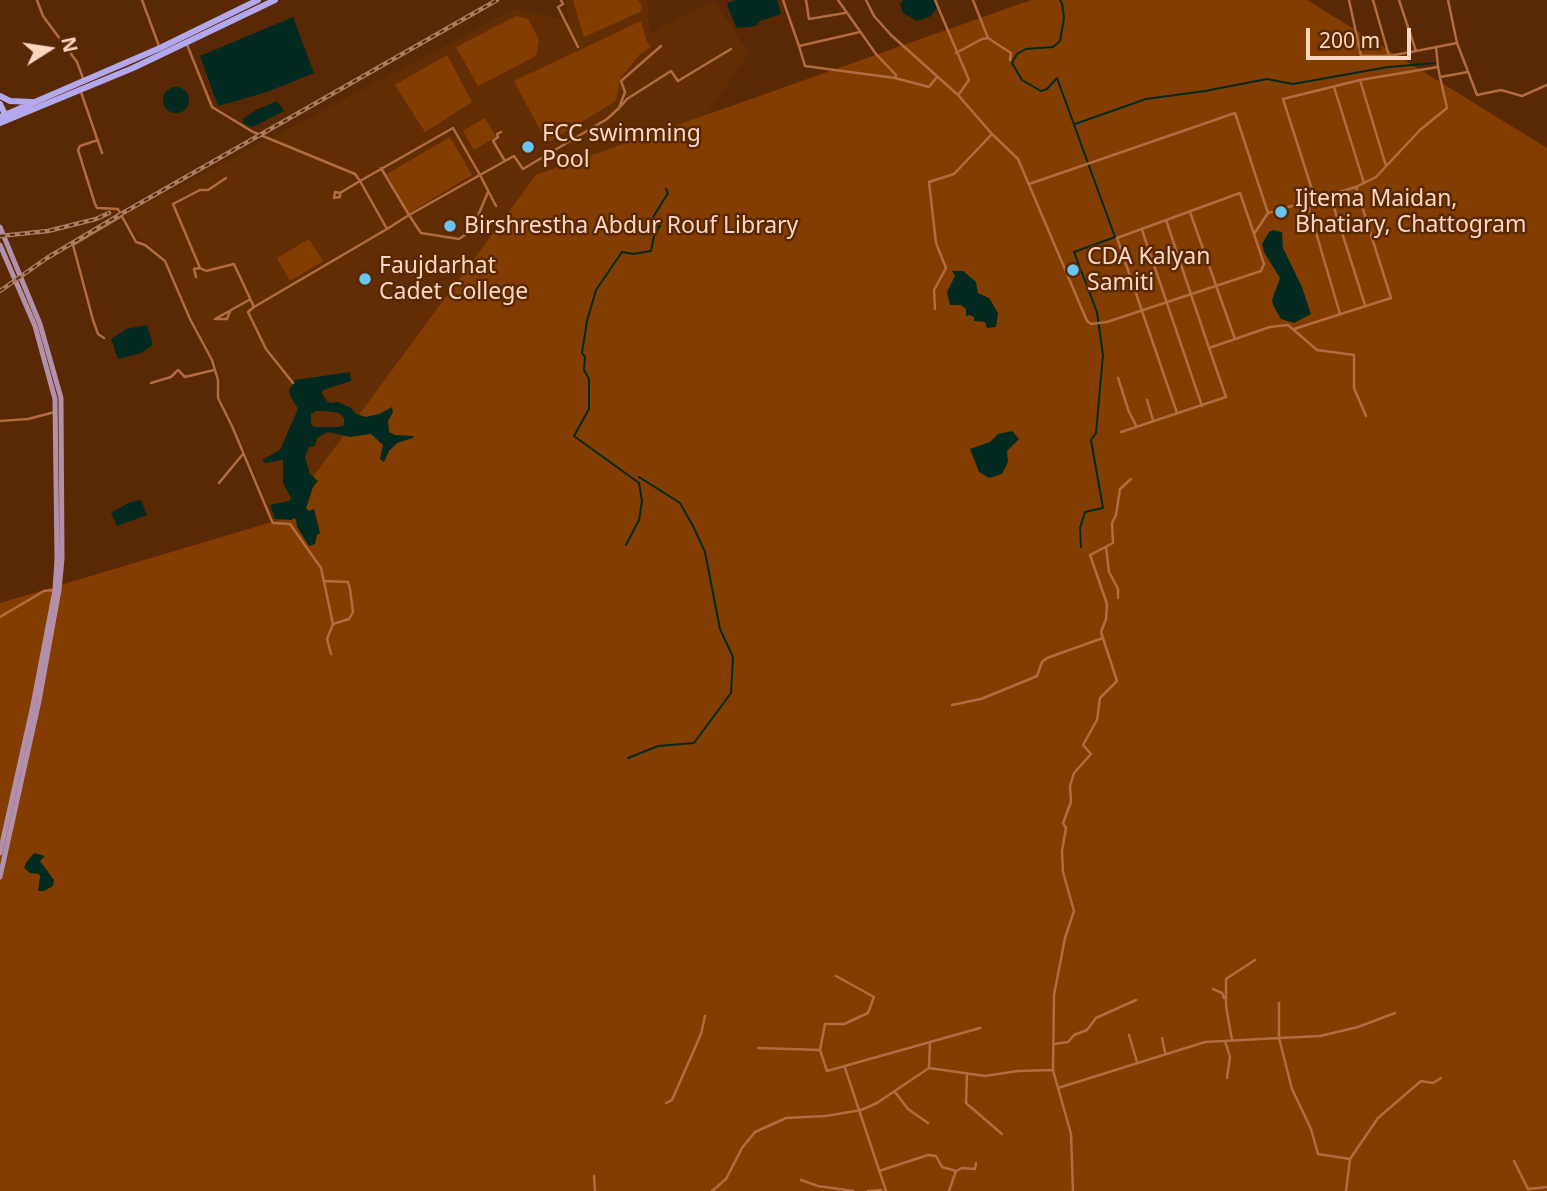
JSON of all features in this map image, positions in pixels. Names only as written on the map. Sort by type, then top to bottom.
[{"type":"highway","points":[[3,118],[133,68],[258,0]]},
{"type":"highway","points":[[3,118],[275,0]]},
{"type":"highway","points":[[0,96],[19,102],[40,101]]},
{"type":"highway","points":[[0,104],[3,118]]},
{"type":"main road","points":[[0,227],[30,296],[61,398],[62,412],[62,559],[59,590],[40,701],[0,877]]},
{"type":"main road","points":[[0,244],[47,353],[56,412],[57,559],[55,590],[33,705],[0,853]]},
{"type":"street","points":[[37,0],[43,16],[77,62],[85,81]]},
{"type":"street","points":[[142,0],[160,48]]},
{"type":"street","points":[[561,0],[563,4],[558,7],[578,47]]},
{"type":"street","points":[[783,0],[805,66],[895,78],[929,87],[937,77]]},
{"type":"street","points":[[806,0],[809,19],[845,13]]},
{"type":"street","points":[[838,0],[876,54],[896,75],[895,78]]},
{"type":"street","points":[[866,0],[874,16],[891,35],[958,95],[1018,159],[1087,321],[1091,324],[1107,322],[1142,311],[1261,271],[1264,264],[1240,193],[1117,238],[1142,311],[1177,413]]},
{"type":"street","points":[[935,0],[970,80],[958,95]]},
{"type":"street","points":[[973,0],[988,38],[1011,54],[1010,60]]},
{"type":"street","points":[[1349,0],[1361,56],[1389,56],[1457,43]]},
{"type":"street","points":[[1373,0],[1389,56]]},
{"type":"street","points":[[1399,0],[1416,51]]},
{"type":"street","points":[[1448,0],[1457,43],[1477,95],[1501,90],[1522,96],[1547,85]]},
{"type":"street","points":[[799,46],[860,32]]},
{"type":"street","points":[[956,53],[982,38],[988,38]]},
{"type":"street","points":[[185,39],[212,107],[254,132],[355,174],[387,229]]},
{"type":"street","points":[[620,108],[625,92],[621,81],[661,46]]},
{"type":"street","points":[[1254,234],[1268,213],[1356,187],[1376,177],[1420,130],[1447,108],[1436,47]]},
{"type":"street","points":[[293,383],[266,349],[248,312],[254,307],[514,156],[523,169],[607,119],[627,99],[671,71],[677,81],[731,49]]},
{"type":"street","points":[[1315,199],[1283,99],[1360,80],[1438,67]]},
{"type":"street","points":[[1440,77],[1468,72]]},
{"type":"street","points":[[1360,80],[1386,166]]},
{"type":"street","points":[[1334,87],[1364,183]]},
{"type":"street","points":[[80,89],[102,153]]},
{"type":"street","points":[[1029,184],[1235,113],[1268,213]]},
{"type":"street","points":[[340,193],[453,128],[496,206]]},
{"type":"street","points":[[501,132],[494,141],[505,161]]},
{"type":"street","points":[[935,309],[934,290],[946,268],[936,243],[929,182],[954,174],[992,134]]},
{"type":"street","points":[[98,140],[80,146],[78,150],[95,204],[97,208],[118,209],[136,242],[145,245],[165,261],[215,370],[218,398],[273,523],[292,526],[321,568],[333,624],[327,639],[331,654]]},
{"type":"street","points":[[381,168],[421,233],[459,239],[472,230],[488,191]]},
{"type":"street","points":[[226,178],[208,190],[200,190],[173,204],[201,268],[206,271],[234,264],[254,307]]},
{"type":"street","points":[[1294,329],[1391,299],[1356,187]]},
{"type":"street","points":[[1330,195],[1365,306]]},
{"type":"street","points":[[1307,202],[1340,314]]},
{"type":"street","points":[[1189,212],[1235,339]]},
{"type":"street","points":[[104,338],[98,334],[93,320],[73,245],[122,216]]},
{"type":"street","points":[[1121,432],[1226,397],[1166,220]]},
{"type":"street","points":[[1141,229],[1202,405]]},
{"type":"street","points":[[196,277],[193,269],[201,268]]},
{"type":"street","points":[[230,311],[249,300]]},
{"type":"street","points":[[1209,348],[1270,327],[1289,325],[1317,350],[1354,355],[1354,388],[1366,416]]},
{"type":"street","points":[[151,383],[171,377],[178,370],[186,377],[215,370]]},
{"type":"street","points":[[1118,378],[1137,427]]},
{"type":"street","points":[[1147,400],[1153,421]]},
{"type":"street","points":[[0,421],[28,419],[56,412]]},
{"type":"street","points":[[219,483],[243,454]]},
{"type":"street","points":[[1073,1191],[1071,1134],[1053,1070],[1054,995],[1065,939],[1074,911],[1063,872],[1062,851],[1066,828],[1063,823],[1071,802],[1070,786],[1074,773],[1091,754],[1083,745],[1097,720],[1100,698],[1117,681],[1101,632],[1106,619],[1107,604],[1090,555],[1113,543],[1112,523],[1120,489],[1131,480]]},
{"type":"street","points":[[1106,547],[1109,572],[1118,589],[1118,598]]},
{"type":"street","points":[[324,581],[348,582],[350,589],[353,612],[349,619],[333,624]]},
{"type":"street","points":[[0,617],[44,591],[55,590]]},
{"type":"street","points":[[952,705],[981,699],[1037,676],[1042,662],[1047,658],[1103,638]]},
{"type":"street","points":[[1233,1040],[1226,1002],[1226,979],[1255,960]]},
{"type":"street","points":[[836,976],[874,997],[868,1013],[844,1024],[825,1024],[820,1050],[827,1071],[980,1028]]},
{"type":"street","points":[[1213,989],[1222,993],[1226,1002]]},
{"type":"street","points":[[1054,1044],[1068,1042],[1074,1035],[1087,1030],[1096,1018],[1136,1000]]},
{"type":"street","points":[[1279,1003],[1279,1038],[1292,1089],[1311,1129],[1318,1154],[1350,1159]]},
{"type":"street","points":[[1058,1088],[1165,1052],[1205,1042],[1320,1035],[1358,1027],[1395,1013]]},
{"type":"street","points":[[667,1102],[671,1100],[701,1034],[705,1016]]},
{"type":"street","points":[[1129,1035],[1137,1062]]},
{"type":"street","points":[[1162,1038],[1165,1052]]},
{"type":"street","points":[[1225,1041],[1230,1057],[1227,1078]]},
{"type":"street","points":[[929,1068],[930,1042]]},
{"type":"street","points":[[758,1048],[820,1050]]},
{"type":"street","points":[[845,1067],[883,1190],[867,1191]]},
{"type":"street","points":[[712,1191],[726,1180],[742,1148],[754,1132],[786,1118],[826,1116],[860,1110],[929,1068],[985,1076],[1053,1070]]},
{"type":"street","points":[[967,1074],[966,1103],[1002,1134]]},
{"type":"street","points":[[1346,1191],[1350,1159],[1378,1118],[1421,1082],[1433,1083],[1441,1078]]},
{"type":"street","points":[[894,1091],[908,1110],[928,1123]]},
{"type":"street","points":[[879,1171],[928,1155],[936,1156],[942,1167],[956,1171],[962,1168],[975,1169],[976,1163]]},
{"type":"street","points":[[1514,1161],[1527,1190],[1547,1186]]},
{"type":"street","points":[[949,1191],[956,1171]]},
{"type":"street","points":[[594,1176],[595,1191]]},
{"type":"street","points":[[801,1180],[818,1186],[852,1191]]},
{"type":"shaded area","name":"Faujdarhat Cadet College","points":[[565,0],[646,0],[652,35],[714,1],[749,53],[683,150],[439,464],[275,522],[220,397],[221,379],[214,359],[166,259],[139,239],[125,215],[515,9],[569,21]]},
{"type":"shaded area","points":[[573,0],[638,0],[642,7],[640,12],[584,37]]},
{"type":"shaded area","points":[[1031,0],[1307,0],[1547,148],[1547,1191],[0,1191],[0,603],[282,519],[536,175]]},
{"type":"shaded area","points":[[516,16],[528,19],[539,40],[536,56],[478,86],[456,47]]},
{"type":"shaded area","points":[[641,21],[646,40],[651,47],[640,54],[620,79],[616,101],[547,143],[514,81]]},
{"type":"shaded area","points":[[447,55],[472,102],[425,132],[395,85]]},
{"type":"shaded area","points":[[485,118],[496,137],[474,150],[463,131]]},
{"type":"shaded area","points":[[450,137],[472,175],[409,213],[387,174]]},
{"type":"shaded area","points":[[309,239],[323,261],[290,281],[277,258]]},
{"type":"water","points":[[736,0],[777,0],[781,14],[760,21],[756,26],[739,28],[736,27],[727,5]]},
{"type":"water","points":[[903,0],[934,0],[937,8],[931,16],[917,21],[903,13],[900,4]]},
{"type":"water","points":[[293,17],[314,73],[267,92],[218,106],[200,56]]},
{"type":"water","points":[[176,87],[185,91],[189,100],[185,109],[176,113],[167,109],[163,100],[167,91]]},
{"type":"water","points":[[277,101],[284,111],[251,127],[243,123],[243,119],[256,110]]},
{"type":"water","points":[[1273,230],[1282,232],[1283,248],[1302,287],[1311,314],[1294,323],[1281,319],[1273,305],[1272,300],[1280,278],[1262,244]]},
{"type":"water","points":[[952,271],[963,271],[976,282],[978,293],[989,298],[998,313],[996,327],[987,328],[985,322],[974,321],[974,317],[966,316],[966,309],[961,305],[950,305],[947,292],[955,276]]},
{"type":"water","points":[[147,325],[153,345],[141,353],[118,359],[111,339],[126,329]]},
{"type":"water","points":[[350,372],[351,381],[323,390],[322,394],[327,401],[338,402],[366,417],[392,407],[393,412],[388,421],[389,432],[414,436],[397,443],[384,462],[380,459],[383,445],[371,434],[350,437],[328,432],[317,438],[315,446],[309,447],[305,457],[310,474],[318,481],[313,487],[306,508],[309,511],[314,509],[320,533],[315,544],[309,546],[297,527],[296,520],[275,519],[270,505],[289,501],[291,498],[283,483],[283,460],[265,463],[262,460],[280,450],[298,409],[289,390],[295,380]],"holes":[[[316,411],[339,413],[344,418],[344,425],[339,427],[314,427],[311,424],[311,414]]]},
{"type":"water","points":[[1012,431],[1019,439],[1007,451],[1008,462],[1002,474],[989,478],[979,472],[970,449],[990,442],[998,434]]},
{"type":"water","points":[[141,500],[147,515],[117,526],[111,513],[128,503]]},
{"type":"water","points":[[34,853],[45,856],[40,861],[54,880],[53,886],[44,891],[38,891],[39,874],[30,873],[24,868]]},
{"type":"waterway","points":[[1060,0],[1064,18],[1060,41],[1053,47],[1026,49],[1017,54],[1012,63],[1022,80],[1041,91],[1047,89],[1057,78],[1115,237],[1074,252],[1097,312],[1103,355],[1096,433],[1091,440],[1103,508],[1085,512],[1080,528],[1081,547]]},
{"type":"waterway","points":[[1075,124],[1146,99],[1267,79],[1293,84],[1388,67],[1436,63]]},
{"type":"waterway","points":[[626,545],[639,520],[642,501],[639,483],[574,436],[589,409],[589,379],[584,370],[585,357],[582,353],[596,290],[622,252],[633,254],[651,251],[654,236],[660,226],[654,224],[652,219],[668,193],[666,189]]},
{"type":"waterway","points":[[628,758],[658,746],[694,743],[731,693],[733,657],[720,629],[705,552],[693,526],[680,503],[639,477]]},
{"type":"railway","points":[[0,291],[47,258],[121,214],[497,0]]},
{"type":"railway","points":[[0,236],[48,231],[109,213]]},
{"type":"place","name":"FCC swimming Pool","points":[[528,147]]},
{"type":"place","name":"Ijtema Maidan, Bhatiary, Chattogram","points":[[1281,212]]},
{"type":"place","name":"Birshrestha Abdur Rouf Library","points":[[450,226]]},
{"type":"place","name":"CDA Kalyan Samiti","points":[[1073,270]]},
{"type":"place","name":"Faujdarhat Cadet College","points":[[365,279]]}]
